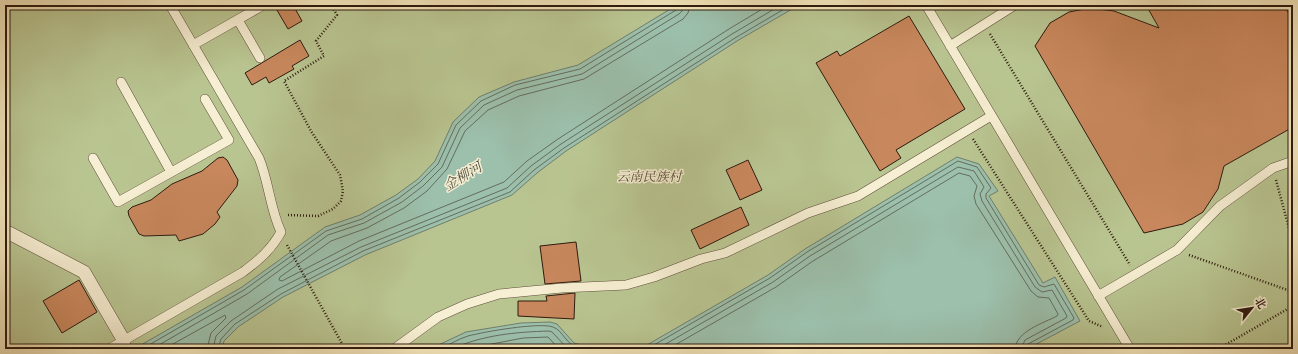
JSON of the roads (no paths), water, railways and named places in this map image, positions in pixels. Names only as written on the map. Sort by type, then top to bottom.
[{"type":"street","points":[[10,233],[84,272],[124,341]]},
{"type":"lane","points":[[110,349],[243,272],[263,257],[274,245],[281,232],[273,212],[266,174],[170,5]]},
{"type":"lane","points":[[926,5],[1130,349]]},
{"type":"lane","points":[[950,46],[1015,5]]},
{"type":"lane","points":[[193,46],[260,7]]},
{"type":"lane","points":[[238,20],[260,58]]},
{"type":"lane","points":[[121,82],[171,172]]},
{"type":"lane","points":[[205,99],[229,140]]},
{"type":"lane","points":[[394,349],[438,317],[467,304],[499,294],[562,288],[626,285],[654,277],[701,259],[725,253],[808,213],[858,196],[991,116]]},
{"type":"lane","points":[[93,158],[118,202],[243,132]]},
{"type":"lane","points":[[1098,296],[1177,250],[1220,206],[1273,168],[1293,161]]},
{"type":"water","name":"金柳河","points":[[677,5],[799,5],[737,41],[566,151],[537,173],[512,195],[365,255],[283,297],[238,327],[224,341],[222,349],[134,349],[242,287],[325,227],[360,215],[396,195],[418,179],[435,161],[453,122],[479,97],[514,82],[578,65]]},
{"type":"water","points":[[957,157],[979,164],[998,191],[989,196],[1043,283],[1055,277],[1080,321],[1027,349],[640,349],[768,275],[805,249]]},
{"type":"water","points":[[550,322],[557,324],[574,343],[597,349],[430,349],[466,332],[521,323]]},
{"type":"park label","name":"云南民族村","points":[[649,177]]}]
